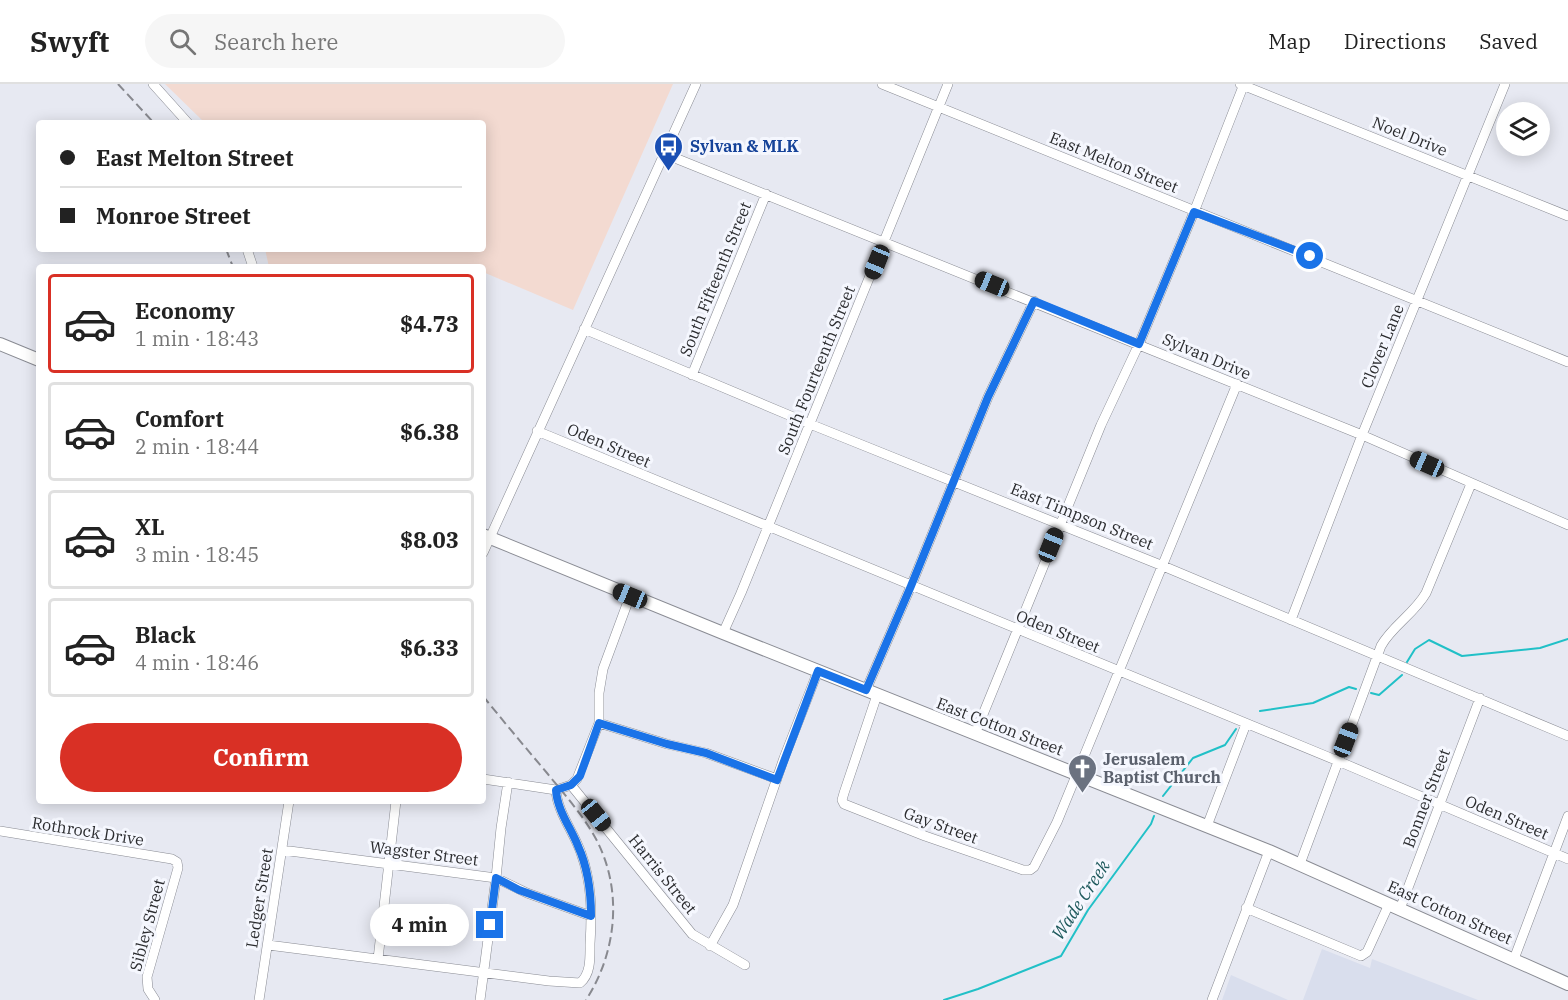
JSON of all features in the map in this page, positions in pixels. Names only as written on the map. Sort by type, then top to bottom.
[{"type":"main road","points":[[0,344],[36,359]]},
{"type":"main road","name":"East Cotton Street","points":[[486,536],[630,596],[1269,851],[1514,958],[1568,984]]},
{"type":"street","points":[[153,84],[185,120]]},
{"type":"street","points":[[486,536],[537,431],[696,84]]},
{"type":"street","name":"East Melton Street","points":[[882,84],[1568,362]]},
{"type":"street","name":"South Fourteenth Street","points":[[723,633],[886,242],[948,84]]},
{"type":"street","points":[[975,734],[1101,425],[1139,344],[1194,212],[1242,84]]},
{"type":"street","name":"Noel Drive","points":[[1242,84],[1568,216]]},
{"type":"street","name":"Clover Lane","points":[[1291,620],[1362,435],[1505,84]]},
{"type":"street","name":"Sylvan Drive","points":[[665,154],[1362,435],[1568,525]]},
{"type":"street","name":"South Fifteenth Street","points":[[692,375],[766,194]]},
{"type":"street","points":[[872,693],[953,480],[992,388],[1034,301]]},
{"type":"street","name":"East Timpson Street","points":[[584,329],[810,424],[1163,566],[1568,736]]},
{"type":"street","points":[[1076,773],[1120,672],[1237,384]]},
{"type":"street","name":"Oden Street","points":[[537,431],[1568,859]]},
{"type":"street","points":[[1300,864],[1377,656],[1388,635],[1416,608],[1426,593],[1471,484]]},
{"type":"street","points":[[486,779],[556,790],[571,785],[580,776],[599,723],[600,677],[630,596]]},
{"type":"street","points":[[710,946],[733,905],[818,671]]},
{"type":"street","name":"Gay Street","points":[[872,693],[843,793],[843,803],[852,808],[1023,870],[1031,869],[1055,827],[1076,773]]},
{"type":"street","name":"Bonner Street","points":[[1246,908],[1361,956],[1367,952],[1394,906],[1440,805],[1480,698]]},
{"type":"street","points":[[599,723],[667,744],[706,753],[777,780]]},
{"type":"street","points":[[1207,826],[1245,724]]},
{"type":"street","points":[[480,1000],[508,782]]},
{"type":"street","name":"Harris Street","points":[[571,785],[692,934],[745,965]]},
{"type":"street","points":[[268,945],[573,984],[580,983],[585,979],[589,968],[590,887],[582,854],[560,808],[556,790]]},
{"type":"street","name":"Ledger Street","points":[[259,1000],[289,804]]},
{"type":"street","points":[[378,958],[396,804]]},
{"type":"street","points":[[1514,958],[1568,816]]},
{"type":"street","name":"Rothrock Drive","points":[[0,831],[172,859]]},
{"type":"street","name":"Wagster Street","points":[[282,850],[496,878],[519,890],[591,916]]},
{"type":"street","points":[[1212,1000],[1269,851]]},
{"type":"street","name":"Sibley Street","points":[[154,1000],[148,989],[147,977],[178,868],[177,862],[172,859]]},
{"type":"shaded area","points":[[165,84],[673,84],[573,310],[486,273],[486,264],[268,264],[266,252],[486,252],[486,120],[202,120]]},
{"type":"shaded area","points":[[1322,949],[1370,968],[1372,959],[1478,1000],[1303,1000]]},
{"type":"shaded area","points":[[1231,975],[1288,1000],[1222,1000]]},
{"type":"waterway","name":"Wade Creek","points":[[1407,662],[1415,649],[1429,640],[1462,656],[1540,648],[1568,639]]},
{"type":"waterway","name":"Wade Creek","points":[[1371,693],[1379,695],[1402,675]]},
{"type":"waterway","name":"Wade Creek","points":[[1260,711],[1313,703],[1349,687],[1356,689]]},
{"type":"waterway","name":"Wade Creek","points":[[1163,796],[1193,758],[1225,745],[1236,729]]},
{"type":"waterway","name":"Wade Creek","points":[[944,1000],[1061,956],[1088,910],[1151,824],[1154,816]]},
{"type":"railway","points":[[118,84],[151,120]]},
{"type":"railway","points":[[227,252],[232,264]]},
{"type":"railway","points":[[486,700],[579,813],[591,830],[605,859],[613,900],[613,921],[604,962],[586,1000]]},
{"type":"place","name":"Sylvan & MLK","points":[[669,172]]},
{"type":"place","name":"Jerusalem Baptist Church","points":[[1082,794]]},
{"type":"route","points":[[490,925],[496,878],[539,898],[591,916],[590,887],[582,854],[560,808],[556,790],[571,785],[580,776],[599,723],[667,744],[706,753],[777,780],[818,671],[866,690],[988,397],[1034,301],[1139,344],[1194,212],[1310,256]]}]
